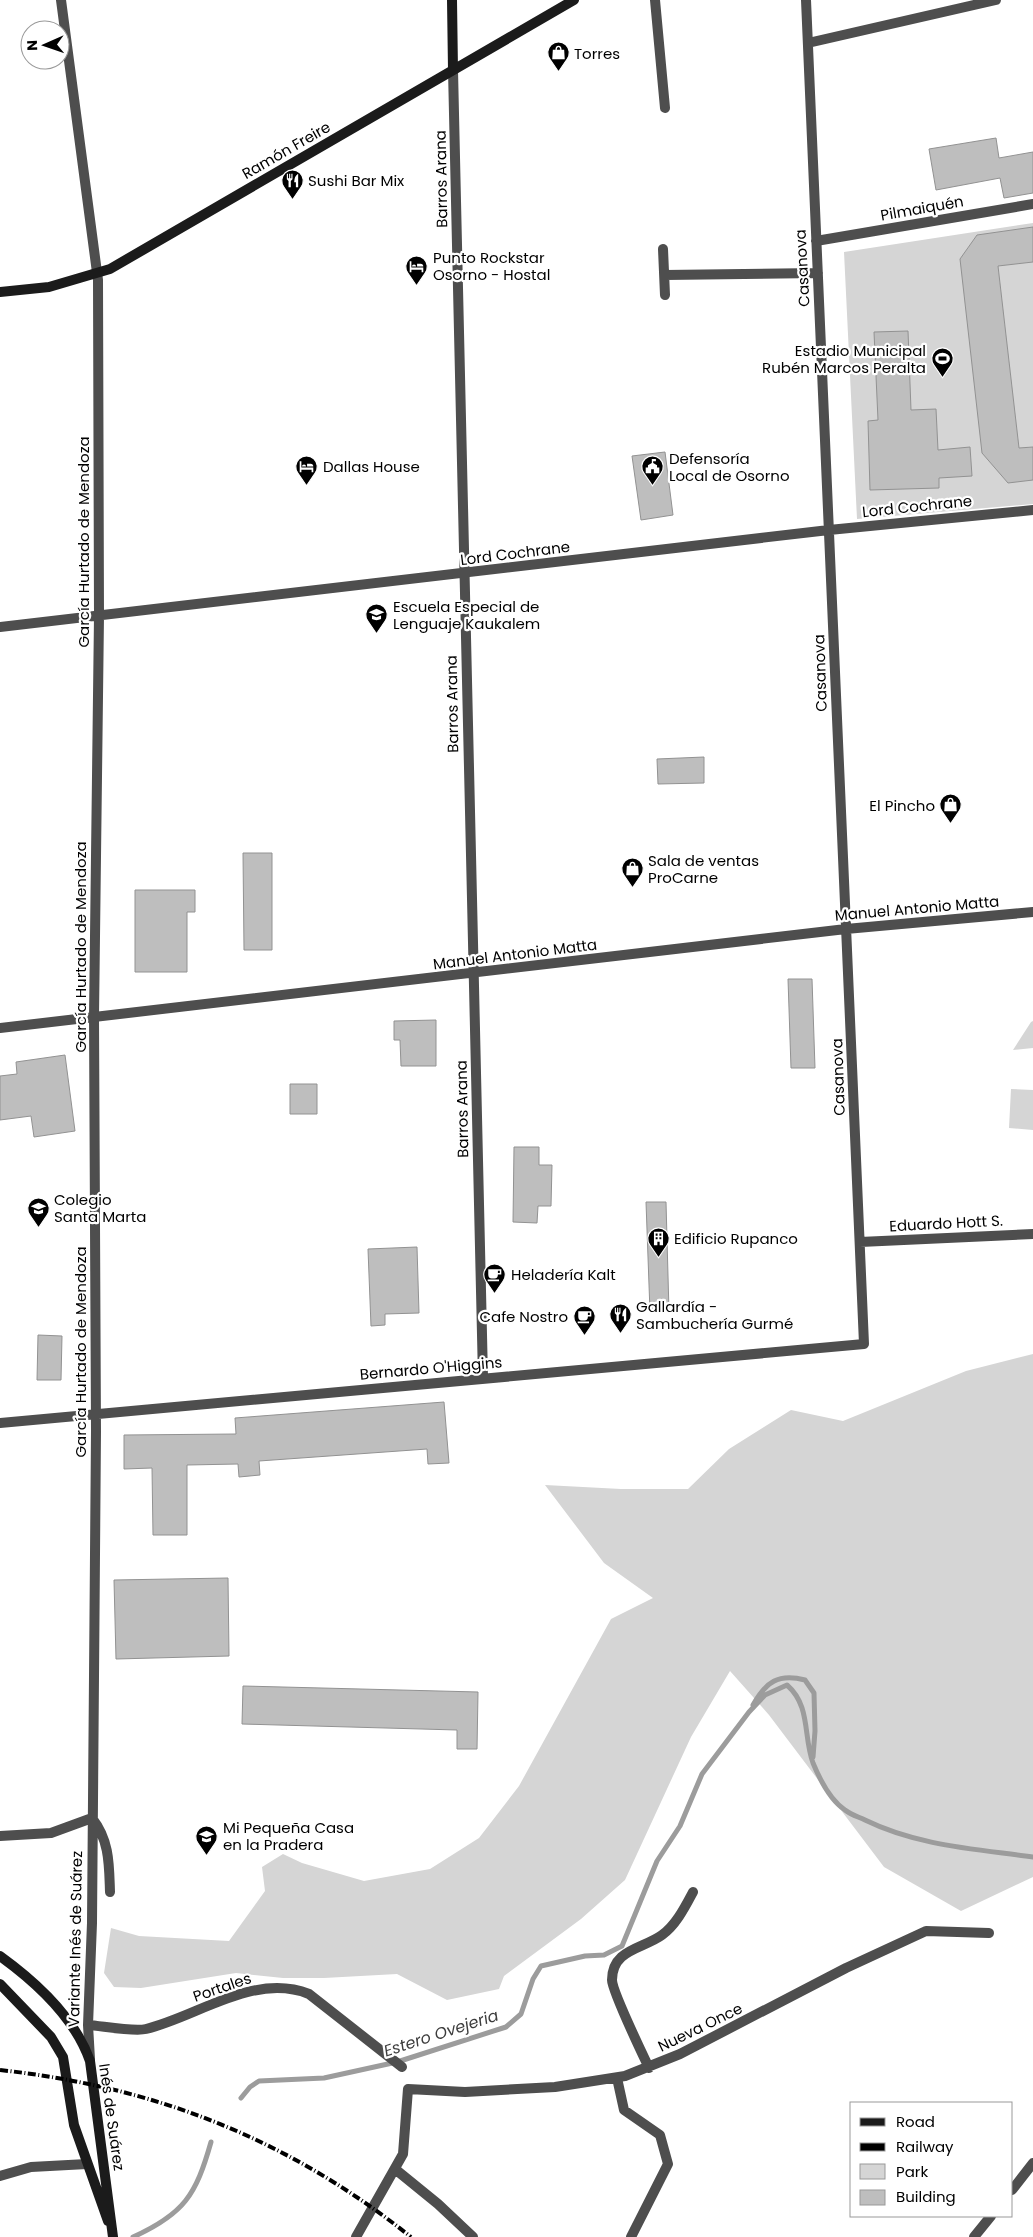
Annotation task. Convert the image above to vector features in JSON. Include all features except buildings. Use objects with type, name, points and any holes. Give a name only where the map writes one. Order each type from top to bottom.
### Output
[{"type":"main road","name":"Barros Arana","points":[[452,0],[453,70]]},
{"type":"main road","name":"Ramón Freire","points":[[0,292],[48,287],[110,269],[574,0]]},
{"type":"main road","name":"Inés de Suárez","points":[[0,1956],[31,1982],[71,2024],[79,2036],[90,2061],[110,2204],[112,2232]]},
{"type":"main road","name":"Inés de Suárez","points":[[0,1984],[51,2037],[60,2051],[66,2071],[74,2125],[112,2232]]},
{"type":"street","name":"García Hurtado de Mendoza","points":[[61,0],[97,273],[99,616],[94,1017],[96,1413],[92,1818]]},
{"type":"street","points":[[655,0],[665,108]]},
{"type":"street","name":"Casanova","points":[[806,0],[864,1344]]},
{"type":"street","points":[[808,43],[996,0]]},
{"type":"street","name":"Barros Arana","points":[[453,70],[483,1378]]},
{"type":"street","name":"Pilmaiquén","points":[[816,241],[1033,204]]},
{"type":"street","points":[[663,249],[665,295]]},
{"type":"street","points":[[664,275],[818,273]]},
{"type":"street","name":"Lord Cochrane","points":[[0,628],[829,530],[1033,510]]},
{"type":"street","name":"Manuel Antonio Matta","points":[[0,1028],[846,929],[1033,912]]},
{"type":"street","name":"Eduardo Hott S.","points":[[860,1242],[1033,1234]]},
{"type":"street","name":"Bernardo O'Higgins","points":[[0,1423],[864,1344]]},
{"type":"street","points":[[0,1836],[51,1833],[92,1818],[99,1827],[107,1845],[110,1892]]},
{"type":"street","name":"Variante Inés de Suárez","points":[[90,2061],[88,2025],[92,1922],[92,1818]]},
{"type":"street","points":[[649,2068],[612,1982],[615,1964],[627,1952],[663,1935],[683,1911],[693,1892]]},
{"type":"street","name":"Nueva Once","points":[[395,2168],[403,2154],[408,2089],[475,2092],[579,2085],[617,2078],[649,2068],[763,2012],[846,1968],[926,1931],[989,1933]]},
{"type":"street","name":"Portales","points":[[88,2025],[144,2030],[252,1990],[300,1990],[309,1994],[402,2067]]},
{"type":"street","points":[[617,2078],[624,2110],[660,2136],[668,2164],[631,2237]]},
{"type":"street","points":[[0,2176],[31,2167],[87,2164]]},
{"type":"street","points":[[1013,2189],[1033,2164]]},
{"type":"street","points":[[356,2237],[395,2168],[438,2204],[473,2237]]},
{"type":"street","points":[[974,2237],[990,2217]]},
{"type":"green space","name":"Estadio Municipal Rubén Marcos Peralta","points":[[1033,223],[1033,504],[857,519],[844,252]]},
{"type":"green space","points":[[1033,1021],[1033,1048],[1013,1050],[1031,1022]]},
{"type":"green space","points":[[1011,1089],[1033,1090],[1033,1130],[1009,1128]]},
{"type":"green space","points":[[1033,1354],[1033,1877],[961,1911],[884,1867],[769,1715],[730,1671],[691,1737],[625,1880],[581,1919],[504,1976],[499,1989],[447,2000],[397,1974],[283,1978],[236,1973],[141,1988],[114,1987],[104,1973],[111,1928],[139,1936],[229,1941],[265,1891],[262,1867],[283,1854],[302,1863],[364,1881],[430,1869],[479,1838],[519,1786],[611,1619],[653,1598],[604,1563],[545,1485],[621,1489],[688,1489],[729,1449],[791,1410],[843,1421],[966,1371]]},
{"type":"waterway","name":"Estero Ovejeria","points":[[753,1705],[763,1690],[774,1681],[787,1678],[805,1680],[814,1693],[815,1731],[813,1757]]},
{"type":"waterway","name":"Estero Ovejeria","points":[[241,2098],[250,2087],[259,2081],[324,2078],[397,2062],[506,2027],[521,2014],[533,1979],[541,1966],[585,1956],[604,1955],[622,1946],[657,1861],[680,1826],[702,1774],[749,1712],[765,1695],[787,1685],[800,1702],[810,1753],[819,1776],[830,1795],[847,1812],[885,1829],[926,1841],[969,1849],[1033,1857]]},
{"type":"waterway","name":"Estero Ovejeria","points":[[133,2237],[165,2220],[186,2201],[200,2176],[211,2142]]},
{"type":"railway","points":[[0,2070],[57,2078],[113,2089],[166,2104],[218,2123],[268,2146],[317,2172],[364,2202],[411,2237]]},
{"type":"place","name":"Torres","points":[[558,72]]},
{"type":"place","name":"Sushi Bar Mix","points":[[292,199]]},
{"type":"place","name":"Punto Rockstar Osorno - Hostal","points":[[417,285]]},
{"type":"place","name":"Estadio Municipal Rubén Marcos Peralta","points":[[942,378]]},
{"type":"place","name":"Dallas House","points":[[307,485]]},
{"type":"place","name":"Defensoría Local de Osorno","points":[[653,486]]},
{"type":"place","name":"Escuela Especial de Lenguaje Kaukalem","points":[[377,634]]},
{"type":"place","name":"El Pincho","points":[[951,824]]},
{"type":"place","name":"Sala de ventas ProCarne","points":[[632,888]]},
{"type":"place","name":"Colegio Santa Marta","points":[[38,1227]]},
{"type":"place","name":"Edificio Rupanco","points":[[658,1257]]},
{"type":"place","name":"Heladería Kalt","points":[[495,1293]]},
{"type":"place","name":"Gallardía - Sambuchería Gurmé","points":[[620,1334]]},
{"type":"place","name":"Cafe Nostro","points":[[584,1335]]},
{"type":"place","name":"Mi Pequeña Casa en la Pradera","points":[[207,1855]]}]
